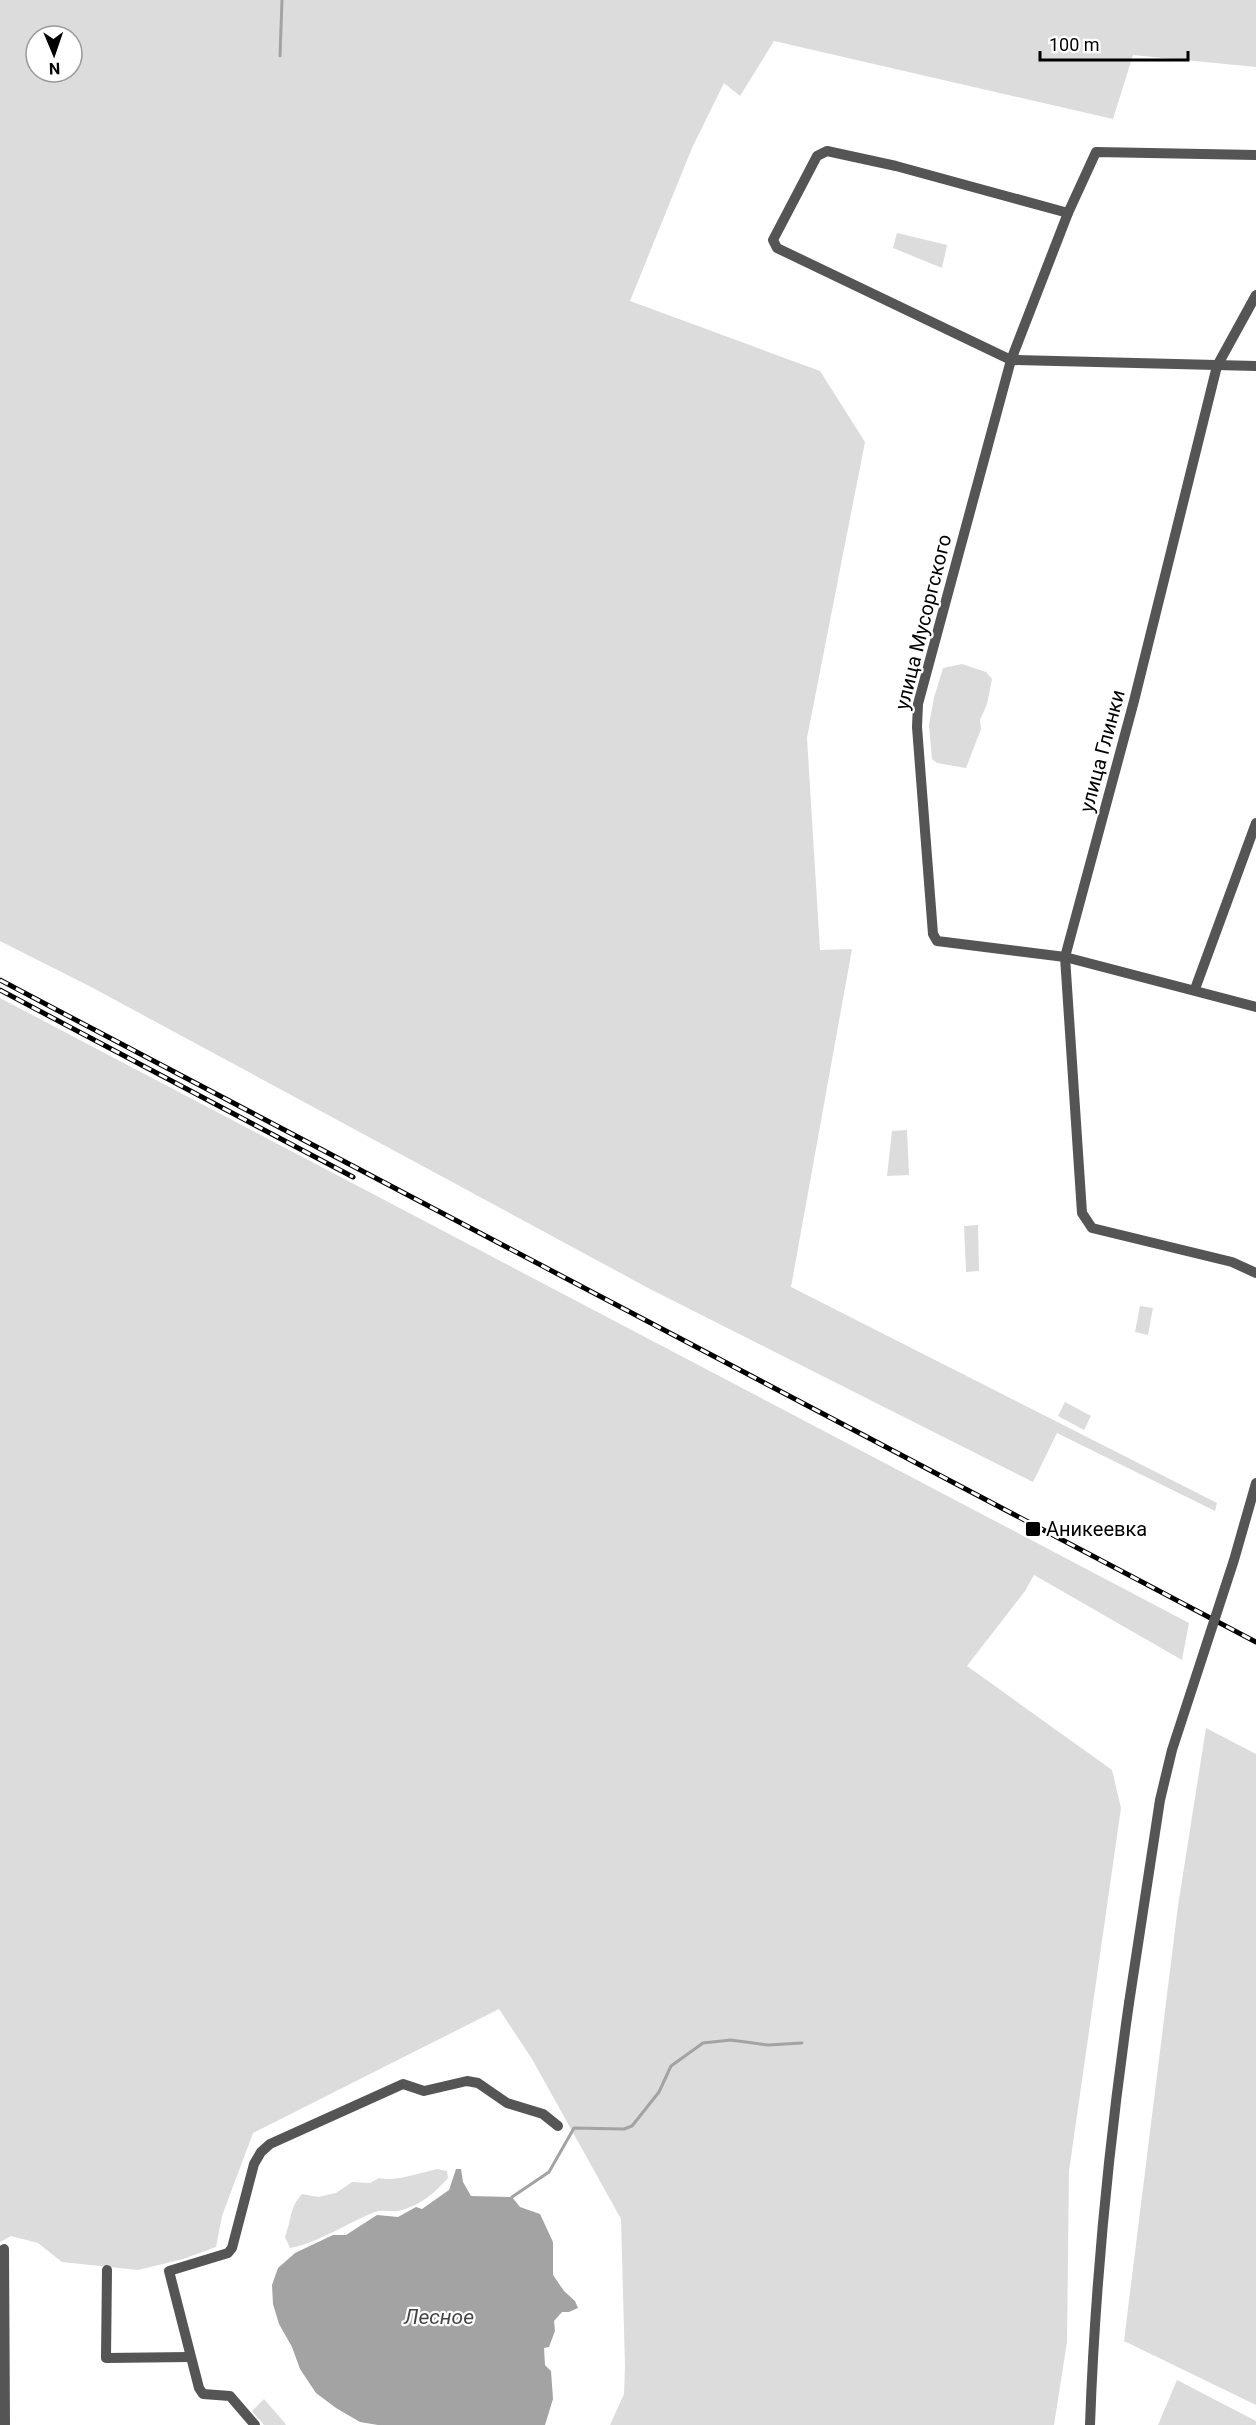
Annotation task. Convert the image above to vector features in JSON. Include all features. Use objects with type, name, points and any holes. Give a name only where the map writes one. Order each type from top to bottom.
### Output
[{"type":"street","points":[[1068,213],[896,166],[827,151],[817,156],[773,240],[777,248],[1011,360],[1256,366]]},
{"type":"street","name":"улица Мусоргского","points":[[1065,957],[937,942],[933,934],[917,727],[918,704],[1011,360],[1068,213],[1096,152],[1256,155]]},
{"type":"street","name":"улица Глинки","points":[[1256,295],[1217,366],[1134,701],[1065,957],[1082,1214],[1092,1228],[1232,1263],[1256,1273]]},
{"type":"street","points":[[1195,989],[1256,823]]},
{"type":"street","points":[[1065,957],[1195,989],[1256,1007]]},
{"type":"street","points":[[1090,2425],[1097,2279],[1110,2143],[1160,1800],[1172,1750],[1234,1560],[1256,1483]]},
{"type":"street","points":[[255,2425],[230,2396],[203,2394],[199,2388],[169,2271],[228,2253],[232,2248],[254,2164],[261,2152],[270,2144],[403,2084],[424,2091],[467,2081],[478,2083],[514,2107],[543,2114],[558,2126]]},
{"type":"street","points":[[4,2249],[2,2340],[5,2425]]},
{"type":"street","points":[[107,2270],[106,2358],[190,2357]]},
{"type":"shaded area","points":[[0,0],[1256,0],[1256,67],[1133,55],[1113,119],[774,41],[740,96],[724,83],[692,148],[630,301],[820,371],[865,442],[807,738],[820,950],[852,949],[791,1287],[1217,1503],[1215,1511],[1057,1433],[1033,1482],[650,1289],[93,988],[0,941]]},
{"type":"shaded area","points":[[897,233],[947,245],[942,268],[893,248]]},
{"type":"shaded area","points":[[962,664],[986,672],[992,679],[987,704],[980,720],[981,729],[966,768],[937,763],[932,759],[929,725],[943,668]]},
{"type":"shaded area","points":[[0,998],[1189,1623],[1182,1660],[1034,1575],[1025,1591],[967,1666],[1112,1770],[1121,1808],[1069,2171],[1067,2342],[1054,2425],[610,2425],[624,2394],[621,2219],[532,2059],[499,2009],[253,2133],[222,2216],[216,2247],[183,2259],[138,2270],[62,2262],[38,2243],[11,2236],[0,2242]]},
{"type":"shaded area","points":[[907,1130],[909,1175],[887,1176],[892,1131]]},
{"type":"shaded area","points":[[978,1225],[979,1271],[966,1272],[964,1226]]},
{"type":"shaded area","points":[[1140,1306],[1153,1308],[1148,1335],[1135,1332]]},
{"type":"shaded area","points":[[1065,1402],[1091,1416],[1084,1430],[1058,1416]]},
{"type":"shaded area","points":[[1206,1728],[1256,1754],[1256,2405],[1124,2341],[1178,1906]]},
{"type":"shaded area","points":[[437,2169],[447,2171],[448,2178],[419,2203],[398,2211],[375,2212],[311,2242],[290,2248],[285,2237],[293,2209],[302,2194],[318,2197],[336,2193],[352,2182],[370,2183],[379,2178],[399,2178]]},
{"type":"shaded area","points":[[1177,2380],[1256,2421],[1256,2425],[1158,2425]]},
{"type":"shaded area","points":[[264,2399],[286,2425],[264,2425],[252,2411]]},
{"type":"water","name":"Лесное","points":[[456,2169],[461,2169],[463,2182],[471,2196],[512,2197],[520,2207],[540,2214],[553,2242],[553,2275],[564,2291],[575,2301],[578,2308],[562,2312],[554,2321],[555,2331],[549,2347],[544,2348],[545,2365],[551,2371],[553,2399],[545,2425],[378,2425],[360,2422],[316,2393],[300,2369],[292,2347],[279,2324],[273,2304],[272,2285],[278,2268],[295,2253],[333,2235],[346,2235],[377,2215],[398,2217],[416,2207],[422,2209],[449,2190]]},
{"type":"waterway","points":[[280,56],[282,0]]},
{"type":"waterway","points":[[512,2197],[549,2172],[574,2128],[624,2129],[632,2126],[659,2092],[671,2066],[703,2043],[731,2040],[768,2045],[802,2043]]},
{"type":"railway","points":[[0,980],[1256,1642]]},
{"type":"railway","points":[[0,990],[353,1177]]},
{"type":"place","name":"Аникеевка","points":[[1033,1529]]}]
